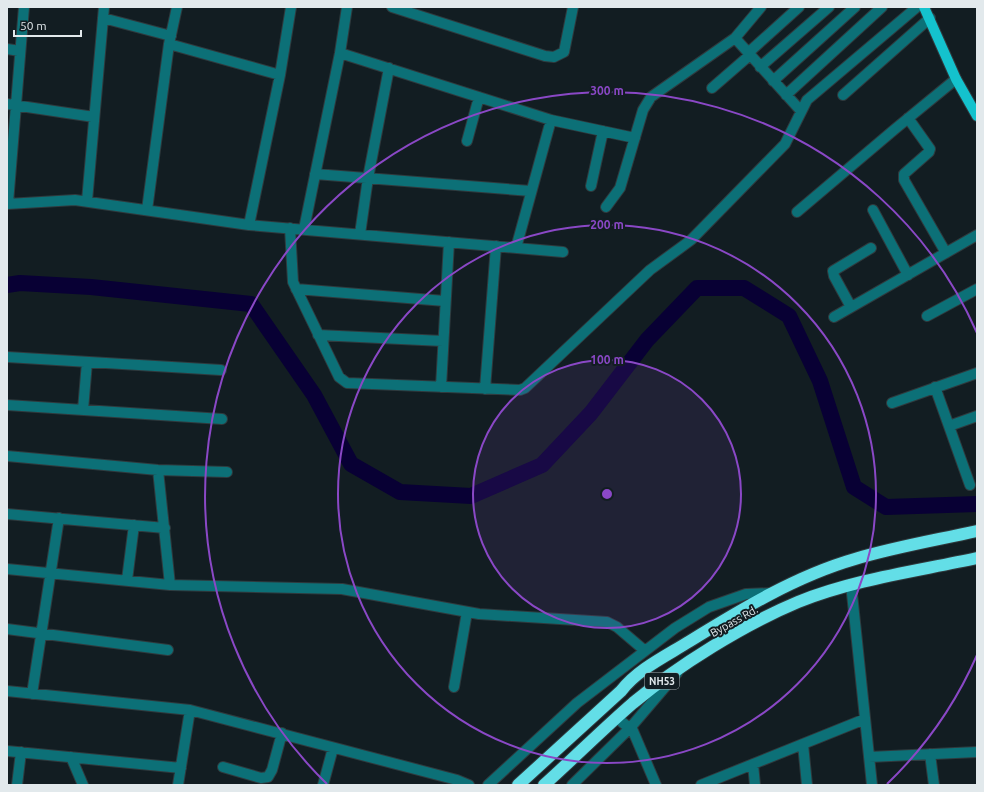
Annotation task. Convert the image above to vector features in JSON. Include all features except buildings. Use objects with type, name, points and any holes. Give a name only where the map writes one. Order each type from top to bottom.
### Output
[{"type":"highway","name":"Bypass Rd.","points":[[518,785],[621,691],[629,681],[650,666],[751,604],[789,584],[855,559],[977,531]]},
{"type":"highway","name":"Bypass Rd.","points":[[543,785],[634,703],[686,663],[731,636],[798,602],[851,584],[977,558]]},
{"type":"highway","points":[[532,771],[543,785]]},
{"type":"main road","points":[[924,7],[958,83],[977,116]]},
{"type":"street","points":[[24,7],[20,51],[11,105],[7,204],[75,200],[249,224],[563,252]]},
{"type":"street","points":[[86,201],[104,7]]},
{"type":"street","points":[[147,210],[170,40],[177,7]]},
{"type":"street","points":[[249,224],[280,75],[291,7]]},
{"type":"street","points":[[304,229],[340,53],[347,7]]},
{"type":"street","points":[[392,7],[545,56],[554,57],[564,52],[573,7]]},
{"type":"street","points":[[606,207],[620,188],[643,110],[650,97],[735,38],[761,7]]},
{"type":"street","points":[[712,88],[799,7]]},
{"type":"street","points":[[760,67],[829,7]]},
{"type":"street","points":[[773,81],[855,7]]},
{"type":"street","points":[[786,95],[882,7]]},
{"type":"street","points":[[290,228],[293,282],[339,377],[347,383],[520,390],[525,388],[650,270],[691,240],[785,144],[807,100],[917,7]]},
{"type":"street","points":[[103,18],[280,75]]},
{"type":"street","points":[[843,96],[930,18]]},
{"type":"street","points":[[735,38],[801,111]]},
{"type":"street","points":[[7,49],[20,51]]},
{"type":"street","points":[[340,53],[551,120],[634,138]]},
{"type":"street","points":[[360,234],[368,178],[389,68]]},
{"type":"street","points":[[797,212],[908,118],[958,83]]},
{"type":"street","points":[[467,141],[480,97]]},
{"type":"street","points":[[11,105],[94,117]]},
{"type":"street","points":[[908,118],[929,145],[930,149],[929,152],[904,174],[904,180],[946,253]]},
{"type":"street","points":[[516,248],[551,120]]},
{"type":"street","points":[[591,186],[603,131]]},
{"type":"street","points":[[315,174],[531,191]]},
{"type":"street","points":[[873,210],[908,275]]},
{"type":"street","points":[[834,317],[977,236]]},
{"type":"street","points":[[441,387],[448,242]]},
{"type":"street","points":[[485,389],[496,246]]},
{"type":"street","points":[[851,307],[834,276],[833,271],[871,248]]},
{"type":"street","points":[[296,289],[445,300]]},
{"type":"street","points":[[927,316],[977,289]]},
{"type":"street","points":[[318,335],[443,341]]},
{"type":"street","points":[[7,357],[221,370]]},
{"type":"street","points":[[83,410],[87,362]]},
{"type":"street","points":[[892,403],[977,372]]},
{"type":"street","points":[[935,387],[970,484]]},
{"type":"street","points":[[7,405],[222,419]]},
{"type":"street","points":[[949,426],[977,416]]},
{"type":"street","points":[[7,456],[158,470],[227,472]]},
{"type":"street","points":[[158,470],[170,585]]},
{"type":"street","points":[[7,514],[165,528]]},
{"type":"street","points":[[32,694],[59,518]]},
{"type":"street","points":[[127,580],[134,525]]},
{"type":"street","points":[[7,569],[170,585],[342,589],[467,612],[607,622],[617,627],[644,650]]},
{"type":"street","points":[[851,584],[872,785]]},
{"type":"street","points":[[488,785],[578,703],[644,650],[675,628],[709,607],[746,594],[773,593]]},
{"type":"street","points":[[454,687],[467,612]]},
{"type":"street","points":[[7,629],[168,650]]},
{"type":"street","points":[[572,785],[630,728],[686,663]]},
{"type":"street","points":[[7,691],[190,710],[457,780],[469,785]]},
{"type":"street","points":[[178,785],[190,710]]},
{"type":"street","points":[[617,718],[630,728],[636,737],[656,785]]},
{"type":"street","points":[[701,785],[865,719]]},
{"type":"street","points":[[223,767],[262,778],[268,777],[272,770],[282,733]]},
{"type":"street","points":[[802,744],[807,785]]},
{"type":"street","points":[[323,785],[333,748]]},
{"type":"street","points":[[7,751],[181,768]]},
{"type":"street","points":[[17,785],[21,752]]},
{"type":"street","points":[[869,757],[977,752]]},
{"type":"street","points":[[930,754],[934,785]]},
{"type":"street","points":[[71,757],[83,785]]},
{"type":"street","points":[[753,764],[755,785]]},
{"type":"waterway","points":[[7,285],[20,283],[91,287],[251,304],[314,395],[351,464],[400,492],[471,496],[542,465],[591,413],[647,340],[697,288],[744,288],[789,316],[820,381],[854,487],[886,507],[977,504]]}]
